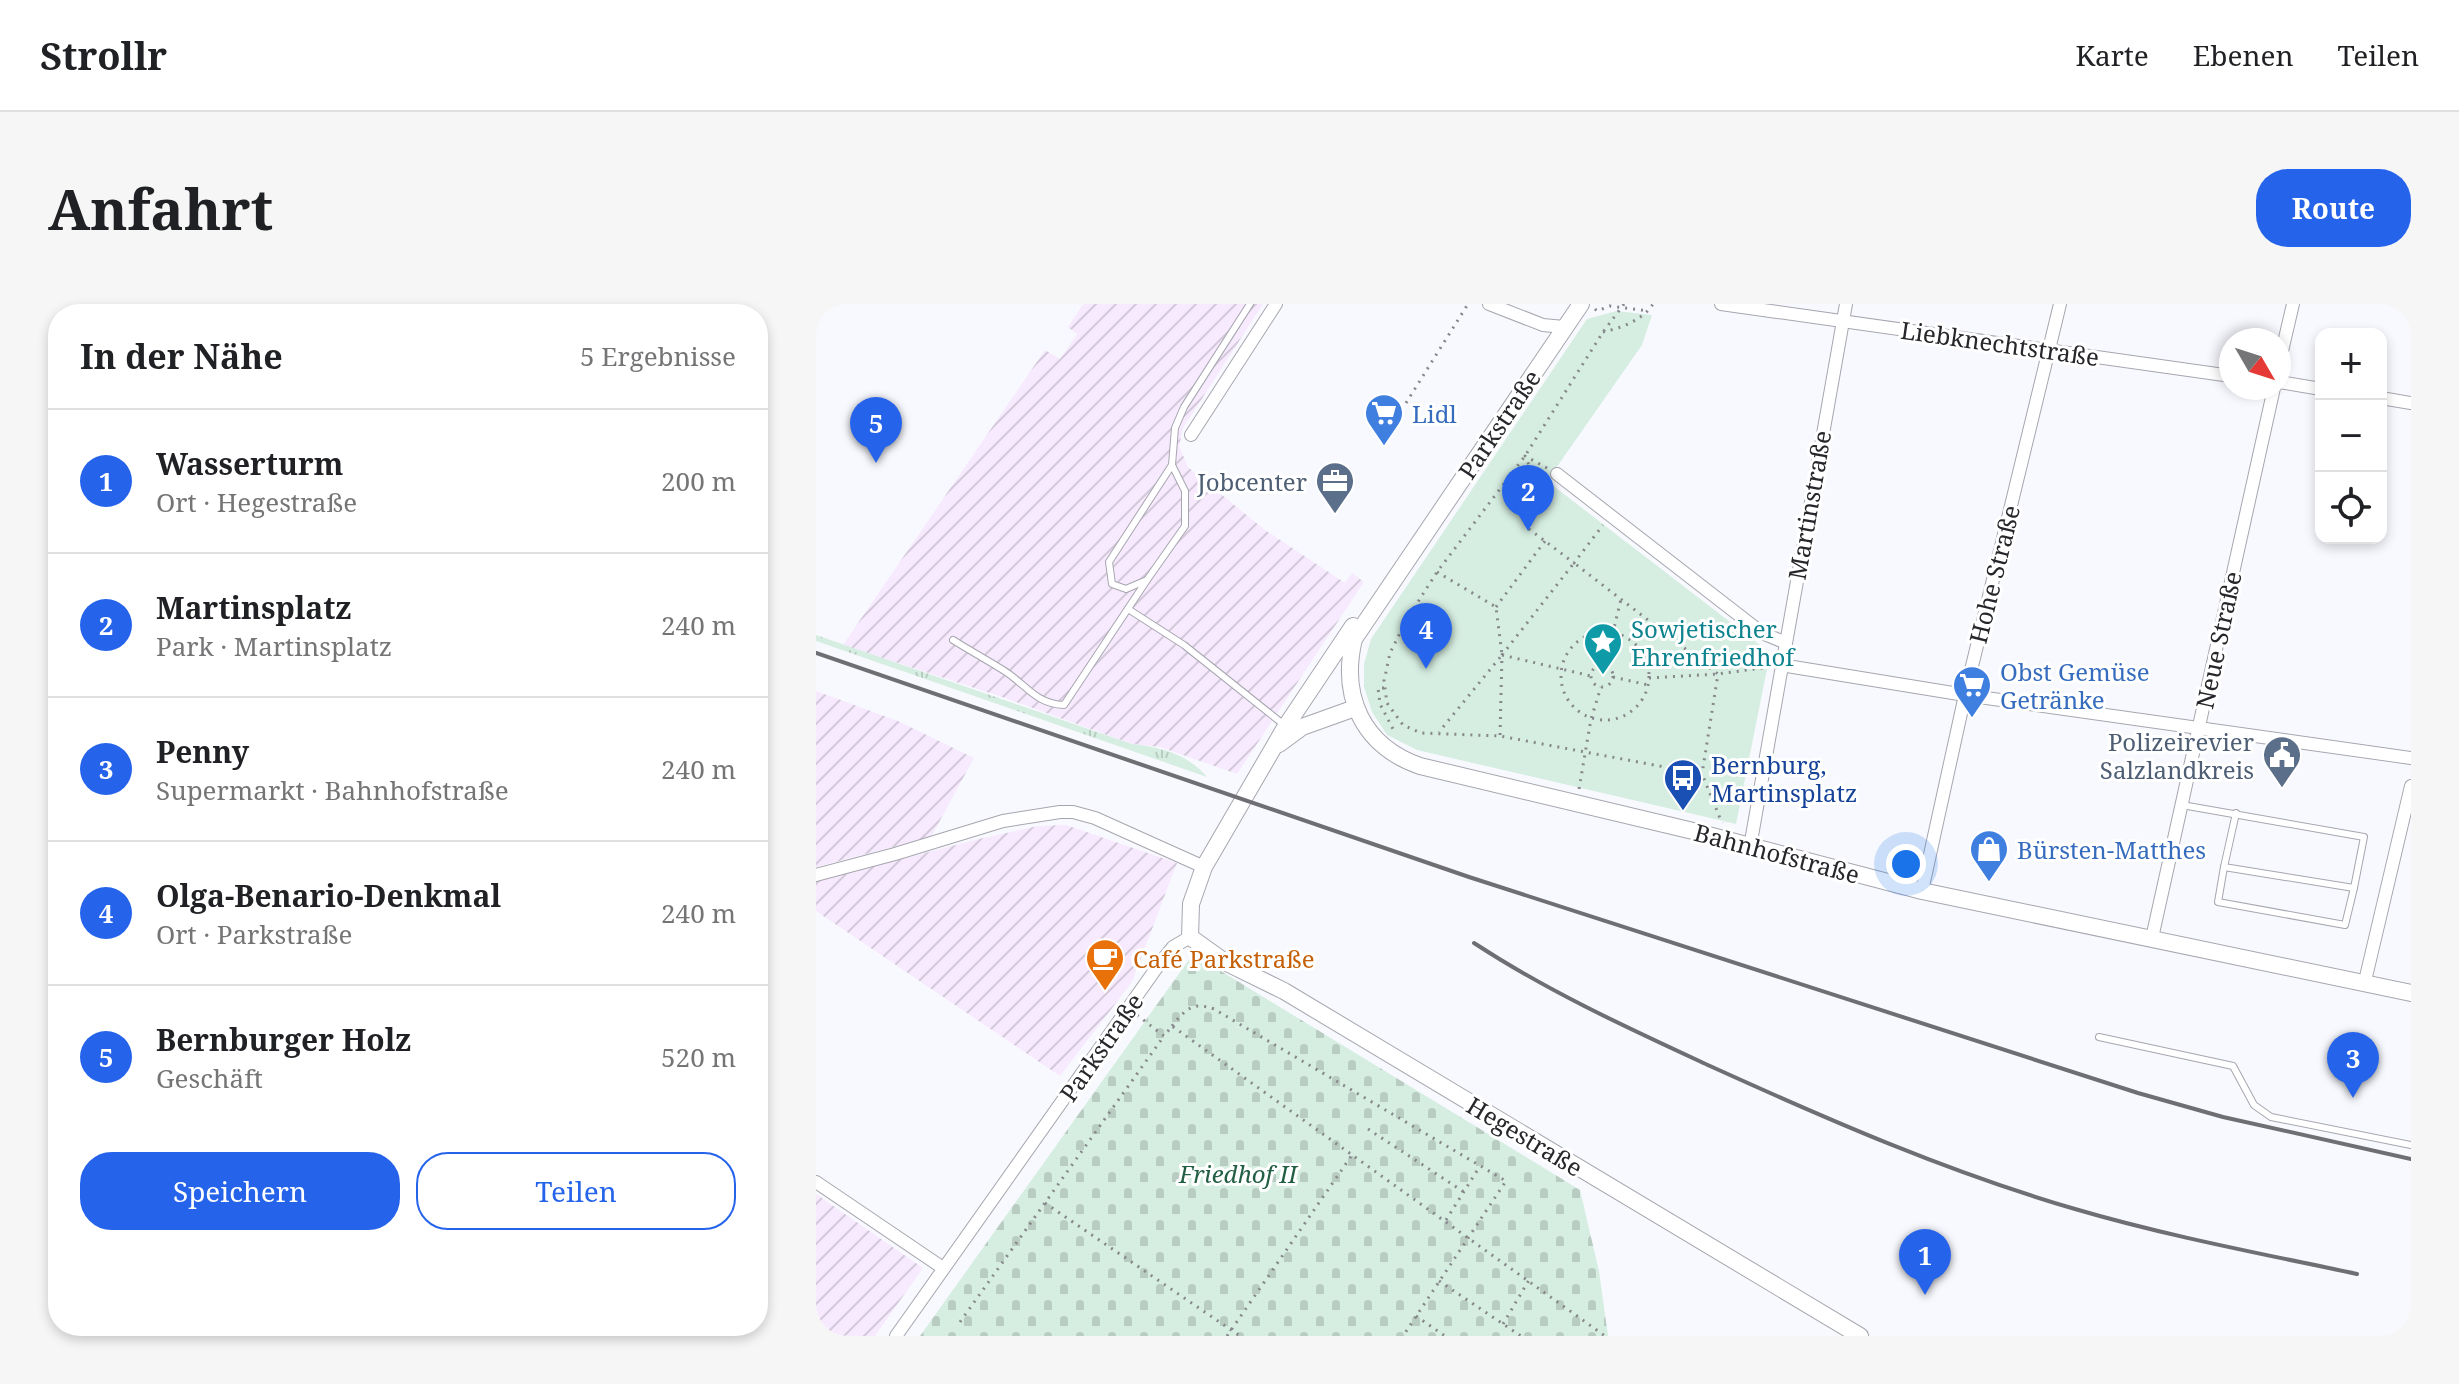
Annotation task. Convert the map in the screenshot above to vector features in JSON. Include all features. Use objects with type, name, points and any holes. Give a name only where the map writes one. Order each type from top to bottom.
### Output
[{"type":"main road","name":"Parkstraße","points":[[1275,748],[1302,727],[1355,708],[1350,679],[1354,639],[1581,304]]},
{"type":"main road","name":"Parkstraße","points":[[1190,937],[1191,904],[1204,867],[1286,726],[1409,543],[1418,544]]},
{"type":"main road","name":"Bahnhofstraße","points":[[1355,708],[1363,724],[1381,745],[1412,763],[1693,831],[1752,841],[1922,891],[2411,993]]},
{"type":"main road","name":"Hegestraße","points":[[1190,937],[1225,962],[1284,991],[1860,1336]]},
{"type":"street","points":[[1191,435],[1276,304]]},
{"type":"street","points":[[1489,304],[1543,325],[1564,327]]},
{"type":"street","name":"Liebknechtstraße","points":[[1721,304],[2219,374]]},
{"type":"street","name":"Martinstraße","points":[[1752,841],[1784,642],[1846,304]]},
{"type":"street","name":"Hohe Straße","points":[[1922,891],[1965,695],[2060,304]]},
{"type":"street","points":[[2287,328],[2293,304]]},
{"type":"street","points":[[1543,325],[1548,351]]},
{"type":"street","points":[[2291,384],[2315,388]]},
{"type":"street","points":[[2387,399],[2411,403]]},
{"type":"street","name":"Neue Straße","points":[[2152,938],[2271,400]]},
{"type":"street","points":[[1557,474],[1762,633],[1784,642]]},
{"type":"street","points":[[1781,665],[1965,695],[2411,758]]},
{"type":"street","points":[[2365,981],[2411,786]]},
{"type":"street","points":[[816,875],[1003,821],[1060,812],[1095,818],[1204,867]]},
{"type":"street","name":"Parkstraße","points":[[896,1336],[1128,1008],[1173,947],[1190,937]]},
{"type":"street","points":[[816,1182],[943,1268]]},
{"type":"lane","points":[[1147,580],[1126,589],[1112,584],[1109,562],[1172,465],[1175,428],[1184,407],[1250,304]]},
{"type":"lane","points":[[953,640],[1007,672],[1031,695],[1048,704],[1064,705],[1185,526],[1185,491],[1172,465]]},
{"type":"lane","points":[[1128,609],[1184,645],[1286,726]]},
{"type":"lane","points":[[2182,805],[2236,813],[2364,837],[2345,925],[2218,902],[2236,813]]},
{"type":"lane","points":[[2224,867],[2354,888]]},
{"type":"lane","points":[[2099,1037],[2233,1066],[2254,1105],[2271,1117],[2411,1145]]},
{"type":"path","points":[[1406,403],[1468,304]]},
{"type":"path","points":[[1589,304],[1597,311],[1610,306],[1649,311]]},
{"type":"path","points":[[1603,332],[1619,329],[1649,311],[1653,304]]},
{"type":"path","points":[[1623,306],[1603,332],[1525,456],[1437,572],[1407,619],[1390,653],[1385,688],[1387,703],[1403,725],[1421,733],[1500,736],[1702,774]]},
{"type":"path","points":[[1525,456],[1543,466]]},
{"type":"path","points":[[1525,456],[1537,483],[1525,526],[1718,674]]},
{"type":"path","points":[[1438,733],[1610,516]]},
{"type":"path","points":[[1500,736],[1502,655],[1496,607],[1545,541]]},
{"type":"path","points":[[1437,572],[1496,607]]},
{"type":"path","points":[[1605,665],[1621,599]]},
{"type":"path","points":[[1601,632],[1614,633],[1634,642],[1640,649],[1648,662],[1649,685],[1640,705],[1622,718],[1610,721],[1591,719],[1577,712],[1567,700],[1560,669],[1567,654],[1582,638],[1601,632]]},
{"type":"path","points":[[1502,655],[1591,676]]},
{"type":"path","points":[[1579,790],[1591,719],[1601,687],[1610,683],[1613,677],[1610,668],[1605,665],[1595,667],[1591,676],[1593,682],[1601,687]]},
{"type":"path","points":[[1649,678],[1718,674],[1781,665]]},
{"type":"path","points":[[1718,674],[1702,774],[1720,822],[1752,841]]},
{"type":"path","points":[[1613,677],[1649,685]]},
{"type":"path","points":[[1385,688],[1378,688],[1385,717],[1394,731],[1403,725]]},
{"type":"path","points":[[960,1322],[1164,1036],[1186,1009],[1195,1005],[1214,1009],[1506,1181],[1403,1336]]},
{"type":"path","points":[[1128,1008],[1164,1036]]},
{"type":"path","points":[[1172,1026],[1605,1336]]},
{"type":"path","points":[[1368,1129],[1464,1192]]},
{"type":"path","points":[[1227,1336],[1352,1155]]},
{"type":"path","points":[[1445,1221],[1480,1166]]},
{"type":"path","points":[[1045,1203],[1240,1336]]},
{"type":"path","points":[[1503,1324],[1529,1280]]},
{"type":"path","points":[[1439,1281],[1521,1336]]},
{"type":"path","points":[[1416,1316],[1445,1336]]},
{"type":"shaded area","points":[[1083,304],[1263,304],[1183,428],[1179,446],[1188,467],[1265,530],[1345,583],[1352,573],[1364,582],[1237,774],[1160,747],[1132,744],[843,645],[1045,350],[1060,359],[1077,334],[1068,327]]},
{"type":"shaded area","points":[[816,691],[898,721],[974,758],[931,837],[816,867]]},
{"type":"shaded area","points":[[1066,825],[1177,863],[1132,982],[1060,1076],[816,911],[816,881],[979,839],[1038,826]]},
{"type":"shaded area","points":[[816,1194],[923,1268],[875,1336],[816,1336]]},
{"type":"green space","points":[[1616,311],[1652,315],[1642,345],[1547,481],[1760,645],[1769,659],[1736,824],[1417,750],[1387,735],[1372,712],[1364,687],[1364,664],[1371,639],[1587,319]]},
{"type":"green space","points":[[816,635],[1132,744],[1173,753],[1207,777],[816,641]]},
{"type":"green space","name":"Friedhof II","points":[[1193,954],[1580,1190],[1599,1271],[1608,1336],[920,1336]]},
{"type":"railway","points":[[816,653],[1469,877],[2138,1093],[2223,1117],[2411,1159]]},
{"type":"railway","points":[[1474,943],[1560,993],[1649,1038],[1799,1106],[1935,1162],[2110,1219],[2357,1274]]},
{"type":"place","name":"Lidl","points":[[1384,447]]},
{"type":"place","name":"Bernburger Holz","points":[[876,463]]},
{"type":"place","name":"Jobcenter","points":[[1335,515]]},
{"type":"place","name":"Martinsplatz","points":[[1528,531]]},
{"type":"place","name":"Olga-Benario-Denkmal","points":[[1426,669]]},
{"type":"place","name":"Sowjetischer Ehrenfriedhof","points":[[1603,676]]},
{"type":"place","name":"Obst Gemüse Getränke","points":[[1972,719]]},
{"type":"place","name":"Polizeirevier Salzlandkreis","points":[[2282,789]]},
{"type":"place","name":"Bernburg, Martinsplatz","points":[[1683,812]]},
{"type":"place","name":"Bürsten-Matthes","points":[[1989,883]]},
{"type":"place","name":"Café Parkstraße","points":[[1105,992]]},
{"type":"place","name":"Penny","points":[[2353,1098]]},
{"type":"place","name":"Wasserturm","points":[[1925,1295]]}]
